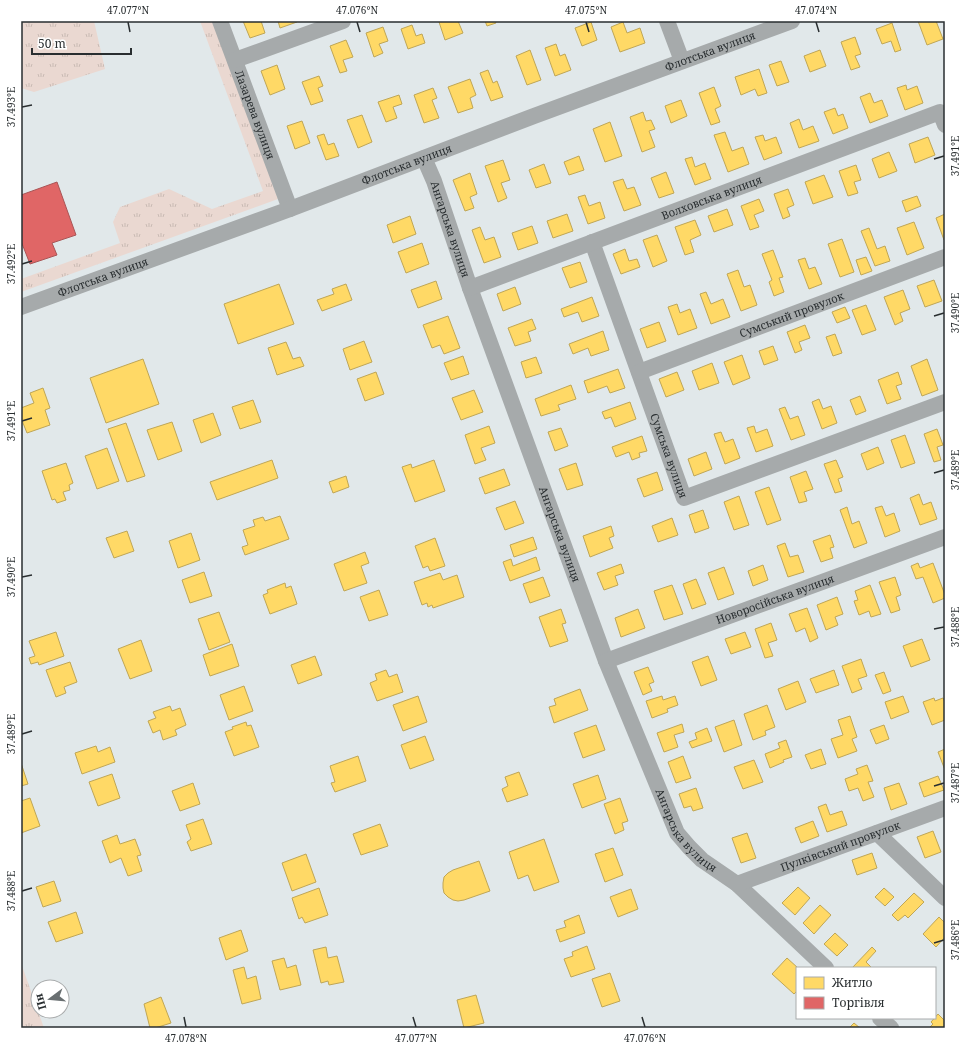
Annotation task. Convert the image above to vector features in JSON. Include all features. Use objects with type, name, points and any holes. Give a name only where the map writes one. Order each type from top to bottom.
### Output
[{"type":"street","name":"Лазарева вулиця","points":[[220,21],[290,208]]},
{"type":"street","points":[[235,60],[343,21]]},
{"type":"street","points":[[668,21],[682,61]]},
{"type":"street","name":"Флотська вулиця","points":[[21,307],[792,21]]},
{"type":"street","name":"Волховська вулиця","points":[[470,288],[940,112],[945,125]]},
{"type":"street","name":"Ангарська вулиця","points":[[424,158],[434,181],[470,288],[606,661],[677,833],[702,860],[737,884],[825,967]]},
{"type":"street","name":"Сумська вулиця","points":[[592,242],[684,498],[945,402]]},
{"type":"street","name":"Сумський провулок","points":[[639,372],[945,257]]},
{"type":"street","name":"Новоросійська вулиця","points":[[606,661],[945,537]]},
{"type":"street","name":"Пулківський провулок","points":[[737,884],[945,808]]},
{"type":"street","points":[[876,833],[945,898]]},
{"type":"street","points":[[881,1019],[891,1028]]},
{"type":"green space","points":[[21,21],[94,21],[105,69],[34,92],[21,88]]},
{"type":"green space","points":[[200,21],[213,21],[278,199],[21,292],[21,279],[120,243],[113,222],[120,207],[169,189],[212,209],[263,191]]},
{"type":"green space","points":[[21,963],[30,988],[30,1019],[41,1019],[44,1028],[21,1028]]},
{"type":"building: Житло","points":[[243,21],[261,21],[265,33],[250,38]]},
{"type":"building: Житло","points":[[278,21],[297,21],[297,22],[280,28]]},
{"type":"building: Житло","points":[[458,21],[463,33],[445,40],[439,22]]},
{"type":"building: Житло","points":[[485,21],[495,21],[496,23],[487,26]]},
{"type":"building: Житло","points":[[918,21],[936,21],[943,39],[927,45]]},
{"type":"building: Житло","points":[[591,22],[597,40],[582,46],[575,28]]},
{"type":"building: Житло","points":[[623,22],[627,33],[640,28],[645,43],[620,52],[611,27]]},
{"type":"building: Житло","points":[[892,23],[901,50],[895,52],[891,41],[882,44],[876,29]]},
{"type":"building: Житло","points":[[412,25],[416,36],[422,34],[425,43],[408,49],[401,29]]},
{"type":"building: Житло","points":[[383,27],[388,41],[379,44],[383,53],[374,57],[366,33]]},
{"type":"building: Житло","points":[[855,37],[861,54],[855,56],[860,67],[851,70],[841,42]]},
{"type":"building: Житло","points":[[346,40],[353,57],[343,60],[347,71],[340,73],[330,46]]},
{"type":"building: Житло","points":[[556,44],[560,56],[565,54],[571,70],[555,76],[545,48]]},
{"type":"building: Житло","points":[[530,50],[541,80],[527,85],[516,56]]},
{"type":"building: Житло","points":[[820,50],[826,66],[810,72],[804,56]]},
{"type":"building: Житло","points":[[781,61],[789,82],[777,86],[769,65]]},
{"type":"building: Житло","points":[[277,65],[285,89],[270,95],[261,71]]},
{"type":"building: Житло","points":[[759,69],[767,93],[758,96],[755,89],[741,95],[735,77]]},
{"type":"building: Житло","points":[[488,70],[493,83],[497,81],[503,97],[491,101],[480,73]]},
{"type":"building: Житло","points":[[319,76],[323,86],[318,88],[323,101],[311,105],[302,82]]},
{"type":"building: Житло","points":[[470,79],[476,95],[470,98],[473,108],[458,113],[448,87]]},
{"type":"building: Житло","points":[[906,85],[907,90],[917,86],[923,103],[905,110],[897,88]]},
{"type":"building: Житло","points":[[714,87],[721,106],[715,109],[720,122],[711,125],[699,93]]},
{"type":"building: Житло","points":[[433,88],[437,98],[432,100],[439,118],[424,123],[414,95]]},
{"type":"building: Житло","points":[[870,93],[874,103],[882,100],[888,116],[870,123],[860,97]]},
{"type":"building: Житло","points":[[399,95],[402,104],[393,107],[397,118],[386,122],[378,102]]},
{"type":"building: Житло","points":[[681,100],[687,116],[671,123],[665,106]]},
{"type":"building: Житло","points":[[835,108],[838,116],[843,114],[848,128],[833,134],[824,112]]},
{"type":"building: Житло","points":[[643,112],[646,121],[651,120],[655,129],[649,131],[655,147],[642,152],[630,117]]},
{"type":"building: Житло","points":[[362,115],[372,142],[358,148],[347,120]]},
{"type":"building: Житло","points":[[799,119],[803,130],[813,126],[819,141],[799,148],[790,123]]},
{"type":"building: Житло","points":[[302,121],[310,143],[295,149],[287,126]]},
{"type":"building: Житло","points":[[610,122],[622,156],[605,162],[593,129]]},
{"type":"building: Житло","points":[[725,132],[732,151],[743,147],[749,164],[728,172],[714,135]]},
{"type":"building: Житло","points":[[324,134],[328,145],[334,143],[339,156],[326,160],[317,136]]},
{"type":"building: Житло","points":[[763,135],[765,141],[776,137],[782,153],[764,160],[755,137]]},
{"type":"building: Житло","points":[[928,137],[935,155],[915,163],[909,144]]},
{"type":"building: Житло","points":[[889,152],[897,171],[879,178],[872,159]]},
{"type":"building: Житло","points":[[579,156],[584,170],[569,175],[564,162]]},
{"type":"building: Житло","points":[[692,157],[695,167],[705,163],[711,179],[695,185],[685,159]]},
{"type":"building: Житло","points":[[503,160],[510,180],[501,183],[507,198],[498,202],[485,166]]},
{"type":"building: Житло","points":[[544,164],[551,183],[536,188],[529,170]]},
{"type":"building: Житло","points":[[856,165],[861,180],[854,182],[858,193],[848,196],[839,171]]},
{"type":"building: Житло","points":[[666,172],[674,193],[659,198],[651,178]]},
{"type":"building: Житло","points":[[470,173],[477,194],[470,197],[474,208],[465,211],[453,180]]},
{"type":"building: Житло","points":[[824,175],[833,197],[813,204],[805,182]]},
{"type":"building: Житло","points":[[623,179],[627,189],[634,187],[641,205],[624,211],[613,182]]},
{"type":"building: Житло","points":[[788,189],[794,205],[787,208],[790,216],[783,219],[774,194]]},
{"type":"building: Житло","points":[[585,195],[589,206],[600,202],[605,218],[588,224],[578,197]]},
{"type":"building: Житло","points":[[917,196],[921,206],[906,212],[902,201]]},
{"type":"building: Житло","points":[[759,199],[764,211],[754,215],[759,227],[750,230],[741,206]]},
{"type":"building: Житло","points":[[727,209],[733,225],[714,232],[708,216]]},
{"type":"building: Житло","points":[[567,214],[573,231],[553,238],[547,221]]},
{"type":"building: Житло","points":[[945,214],[945,240],[944,240],[936,218]]},
{"type":"building: Житло","points":[[410,216],[416,234],[393,243],[387,225]]},
{"type":"building: Житло","points":[[695,220],[701,235],[690,240],[694,252],[685,255],[675,227]]},
{"type":"building: Житло","points":[[914,222],[924,248],[907,255],[897,228]]},
{"type":"building: Житло","points":[[532,226],[538,243],[518,250],[512,233]]},
{"type":"building: Житло","points":[[480,227],[485,240],[494,237],[501,257],[484,263],[472,230]]},
{"type":"building: Житло","points":[[869,228],[877,249],[885,246],[890,261],[875,266],[861,231]]},
{"type":"building: Житло","points":[[657,235],[667,261],[653,267],[643,240]]},
{"type":"building: Житло","points":[[842,239],[854,272],[840,277],[828,244]]},
{"type":"building: Житло","points":[[422,243],[429,264],[406,273],[398,252]]},
{"type":"building: Житло","points":[[625,249],[629,261],[637,259],[640,267],[621,274],[613,254]]},
{"type":"building: Житло","points":[[773,250],[783,277],[779,278],[784,292],[774,296],[769,282],[772,280],[762,254]]},
{"type":"building: Житло","points":[[866,257],[872,271],[861,275],[856,260]]},
{"type":"building: Житло","points":[[805,258],[809,269],[815,267],[822,284],[809,289],[798,260]]},
{"type":"building: Житло","points":[[580,262],[587,282],[570,288],[562,268]]},
{"type":"building: Житло","points":[[738,270],[744,287],[750,285],[757,305],[741,311],[727,274]]},
{"type":"building: Житло","points":[[934,280],[942,301],[925,307],[917,286]]},
{"type":"building: Житло","points":[[436,281],[442,299],[418,308],[411,290]]},
{"type":"building: Житло","points":[[279,284],[294,324],[238,344],[224,304]]},
{"type":"building: Житло","points":[[346,284],[352,300],[322,311],[317,300],[334,294],[332,289]]},
{"type":"building: Житло","points":[[515,287],[521,304],[503,311],[497,294]]},
{"type":"building: Житло","points":[[903,290],[910,309],[900,313],[903,321],[895,325],[884,297]]},
{"type":"building: Житло","points":[[706,292],[711,304],[723,299],[730,317],[711,324],[700,294]]},
{"type":"building: Житло","points":[[592,297],[599,316],[582,322],[578,312],[564,317],[561,309]]},
{"type":"building: Житло","points":[[677,304],[680,313],[690,309],[697,328],[678,335],[668,307]]},
{"type":"building: Житло","points":[[866,305],[876,330],[862,335],[852,310]]},
{"type":"building: Житло","points":[[845,307],[850,318],[837,323],[832,312]]},
{"type":"building: Житло","points":[[448,316],[460,348],[444,354],[440,345],[432,348],[423,325]]},
{"type":"building: Житло","points":[[532,319],[536,329],[528,332],[531,341],[515,346],[508,328]]},
{"type":"building: Житло","points":[[659,322],[666,341],[647,348],[640,329]]},
{"type":"building: Житло","points":[[805,325],[810,338],[799,342],[802,350],[795,353],[787,332]]},
{"type":"building: Житло","points":[[603,331],[609,350],[591,356],[588,348],[573,354],[569,344]]},
{"type":"building: Житло","points":[[835,334],[842,353],[833,356],[826,337]]},
{"type":"building: Житло","points":[[364,341],[372,362],[350,370],[343,349]]},
{"type":"building: Житло","points":[[286,342],[293,359],[300,357],[304,366],[277,375],[268,348]]},
{"type":"building: Житло","points":[[773,346],[778,360],[764,365],[759,351]]},
{"type":"building: Житло","points":[[742,355],[750,378],[733,385],[724,362]]},
{"type":"building: Житло","points":[[463,356],[469,374],[451,380],[444,363]]},
{"type":"building: Житло","points":[[536,357],[542,373],[526,378],[521,362]]},
{"type":"building: Житло","points":[[143,359],[159,404],[106,423],[90,378]]},
{"type":"building: Житло","points":[[927,359],[938,390],[922,396],[911,366]]},
{"type":"building: Житло","points":[[712,363],[719,383],[699,390],[692,371]]},
{"type":"building: Житло","points":[[618,369],[625,388],[610,393],[607,386],[588,393],[584,381]]},
{"type":"building: Житло","points":[[376,372],[384,394],[365,401],[357,379]]},
{"type":"building: Житло","points":[[677,372],[684,390],[666,397],[659,379]]},
{"type":"building: Житло","points":[[898,372],[902,384],[896,386],[901,399],[887,404],[878,380]]},
{"type":"building: Житло","points":[[571,385],[576,399],[558,405],[560,410],[541,416],[535,399]]},
{"type":"building: Житло","points":[[43,388],[50,408],[45,410],[50,425],[27,433],[21,418],[21,408],[34,403],[30,393]]},
{"type":"building: Житло","points":[[474,390],[483,412],[461,420],[452,398]]},
{"type":"building: Житло","points":[[860,396],[866,411],[856,415],[850,400]]},
{"type":"building: Житло","points":[[819,399],[823,409],[831,406],[837,423],[822,429],[812,402]]},
{"type":"building: Житло","points":[[253,400],[261,422],[240,429],[232,407]]},
{"type":"building: Житло","points":[[630,402],[636,419],[615,427],[611,417],[605,419],[602,412]]},
{"type":"building: Житло","points":[[785,407],[790,419],[798,416],[805,435],[791,440],[779,409]]},
{"type":"building: Житло","points":[[213,413],[221,435],[201,443],[193,420]]},
{"type":"building: Житло","points":[[172,422],[182,451],[158,460],[147,430]]},
{"type":"building: Житло","points":[[126,423],[145,476],[127,482],[108,429]]},
{"type":"building: Житло","points":[[489,426],[495,443],[481,448],[486,460],[475,464],[465,435]]},
{"type":"building: Житло","points":[[754,426],[756,433],[767,429],[773,446],[756,452],[747,428]]},
{"type":"building: Житло","points":[[561,428],[568,446],[555,451],[548,432]]},
{"type":"building: Житло","points":[[937,429],[943,445],[937,447],[941,460],[934,462],[924,434]]},
{"type":"building: Житло","points":[[721,432],[725,442],[733,439],[740,458],[725,464],[714,434]]},
{"type":"building: Житло","points":[[905,435],[915,463],[901,468],[891,440]]},
{"type":"building: Житло","points":[[642,436],[647,451],[639,453],[640,457],[632,460],[629,452],[616,457],[612,447]]},
{"type":"building: Житло","points":[[878,447],[884,463],[867,470],[861,454]]},
{"type":"building: Житло","points":[[107,448],[119,481],[97,489],[85,456]]},
{"type":"building: Житло","points":[[706,452],[712,469],[694,476],[688,459]]},
{"type":"building: Житло","points":[[272,460],[278,478],[217,500],[210,482]]},
{"type":"building: Житло","points":[[434,460],[445,491],[415,502],[402,467],[411,464],[412,468]]},
{"type":"building: Житло","points":[[836,460],[843,477],[838,479],[842,491],[835,493],[824,464]]},
{"type":"building: Житло","points":[[66,463],[73,483],[69,485],[70,490],[63,492],[66,500],[57,503],[55,499],[52,500],[42,471]]},
{"type":"building: Житло","points":[[576,463],[583,485],[567,490],[559,469]]},
{"type":"building: Житло","points":[[504,469],[510,485],[485,494],[479,478]]},
{"type":"building: Житло","points":[[806,471],[813,489],[804,492],[807,501],[799,503],[790,477]]},
{"type":"building: Житло","points":[[657,472],[663,490],[644,497],[637,479]]},
{"type":"building: Житло","points":[[346,476],[349,487],[333,493],[329,482]]},
{"type":"building: Житло","points":[[769,487],[781,520],[767,525],[755,492]]},
{"type":"building: Житло","points":[[919,494],[923,505],[931,502],[937,519],[920,525],[910,498]]},
{"type":"building: Житло","points":[[739,496],[749,525],[734,530],[724,502]]},
{"type":"building: Житло","points":[[515,501],[524,523],[505,530],[496,508]]},
{"type":"building: Житло","points":[[882,506],[886,516],[894,513],[900,531],[885,537],[875,508]]},
{"type":"building: Житло","points":[[847,507],[852,524],[859,521],[867,543],[854,548],[840,510]]},
{"type":"building: Житло","points":[[703,510],[709,528],[695,533],[689,515]]},
{"type":"building: Житло","points":[[280,516],[289,539],[245,555],[242,547],[248,545],[243,530],[255,526],[253,520],[263,517],[265,521]]},
{"type":"building: Житло","points":[[672,518],[678,535],[658,542],[652,526]]},
{"type":"building: Житло","points":[[611,526],[614,536],[609,538],[613,548],[590,557],[583,536]]},
{"type":"building: Житло","points":[[127,531],[134,551],[114,558],[106,538]]},
{"type":"building: Житло","points":[[191,533],[200,560],[178,568],[169,541]]},
{"type":"building: Житло","points":[[830,535],[834,547],[830,548],[833,558],[821,562],[813,541]]},
{"type":"building: Житло","points":[[533,537],[537,549],[514,557],[510,545]]},
{"type":"building: Житло","points":[[435,538],[445,566],[430,571],[428,566],[423,568],[415,546]]},
{"type":"building: Житло","points":[[785,543],[790,557],[798,555],[804,572],[788,577],[777,546]]},
{"type":"building: Житло","points":[[365,552],[369,563],[361,566],[367,583],[344,591],[334,564]]},
{"type":"building: Житло","points":[[536,557],[540,570],[510,581],[503,562],[511,559],[513,566]]},
{"type":"building: Житло","points":[[918,563],[920,568],[933,563],[945,598],[933,603],[923,577],[916,579],[911,566]]},
{"type":"building: Житло","points":[[621,564],[624,573],[615,576],[618,585],[604,590],[597,573]]},
{"type":"building: Житло","points":[[763,565],[768,580],[753,586],[748,571]]},
{"type":"building: Житло","points":[[724,567],[734,594],[718,600],[708,573]]},
{"type":"building: Житло","points":[[204,572],[212,596],[190,603],[182,580]]},
{"type":"building: Житло","points":[[440,573],[443,580],[457,575],[464,597],[433,608],[432,605],[428,607],[427,603],[422,605],[414,582]]},
{"type":"building: Житло","points":[[543,577],[550,596],[530,603],[523,584]]},
{"type":"building: Житло","points":[[895,577],[901,595],[896,597],[900,610],[891,613],[879,582]]},
{"type":"building: Житло","points":[[696,579],[706,604],[692,609],[683,584]]},
{"type":"building: Житло","points":[[285,583],[286,588],[291,586],[297,604],[270,614],[263,595],[268,593],[267,590]]},
{"type":"building: Житло","points":[[672,585],[683,614],[664,620],[654,591]]},
{"type":"building: Житло","points":[[870,585],[881,614],[871,617],[869,611],[859,615],[854,601],[858,600],[855,591]]},
{"type":"building: Житло","points":[[379,590],[388,615],[369,621],[360,597]]},
{"type":"building: Житло","points":[[837,597],[843,614],[835,617],[838,625],[826,630],[817,605]]},
{"type":"building: Житло","points":[[807,608],[818,638],[810,642],[805,628],[796,632],[789,614]]},
{"type":"building: Житло","points":[[561,609],[566,623],[562,624],[568,641],[550,647],[539,617]]},
{"type":"building: Житло","points":[[638,609],[645,628],[621,637],[615,618]]},
{"type":"building: Житло","points":[[219,612],[230,642],[209,650],[198,619]]},
{"type":"building: Житло","points":[[771,623],[777,640],[768,643],[773,656],[765,658],[755,629]]},
{"type":"building: Житло","points":[[56,632],[64,656],[39,665],[38,662],[31,664],[29,658],[35,656],[29,641]]},
{"type":"building: Житло","points":[[745,632],[751,647],[731,654],[725,639]]},
{"type":"building: Житло","points":[[922,639],[930,660],[911,667],[903,646]]},
{"type":"building: Житло","points":[[141,640],[152,671],[130,679],[118,649]]},
{"type":"building: Житло","points":[[232,644],[239,666],[210,676],[203,655]]},
{"type":"building: Житло","points":[[315,656],[322,675],[298,684],[291,665]]},
{"type":"building: Житло","points":[[708,656],[717,680],[701,686],[692,662]]},
{"type":"building: Житло","points":[[861,659],[867,676],[858,679],[862,689],[852,693],[842,666]]},
{"type":"building: Житло","points":[[70,662],[77,682],[64,687],[66,693],[56,697],[46,670]]},
{"type":"building: Житло","points":[[648,667],[654,682],[649,684],[652,691],[643,695],[634,672]]},
{"type":"building: Житло","points":[[386,670],[389,677],[397,674],[403,692],[377,701],[370,683],[377,680],[375,674]]},
{"type":"building: Житло","points":[[834,670],[839,685],[816,693],[810,679]]},
{"type":"building: Житло","points":[[884,672],[891,691],[883,694],[875,675]]},
{"type":"building: Житло","points":[[798,681],[806,702],[786,710],[778,689]]},
{"type":"building: Житло","points":[[244,686],[253,711],[229,720],[220,695]]},
{"type":"building: Житло","points":[[580,689],[588,710],[554,723],[549,707],[556,705],[554,699]]},
{"type":"building: Житло","points":[[418,696],[427,722],[403,731],[393,705]]},
{"type":"building: Житло","points":[[662,696],[663,700],[675,696],[678,705],[667,709],[668,712],[652,718],[646,701]]},
{"type":"building: Житло","points":[[903,696],[909,712],[891,719],[885,702]]},
{"type":"building: Житло","points":[[934,698],[935,701],[943,698],[945,702],[945,720],[932,725],[923,702]]},
{"type":"building: Житло","points":[[767,705],[775,727],[765,731],[766,735],[753,740],[744,714]]},
{"type":"building: Житло","points":[[170,706],[172,711],[180,708],[186,725],[175,730],[177,735],[163,740],[160,730],[153,733],[148,721],[156,718],[153,712]]},
{"type":"building: Житло","points":[[850,716],[857,737],[852,739],[857,751],[838,758],[831,739],[843,735],[838,720]]},
{"type":"building: Житло","points":[[734,720],[742,745],[724,752],[715,727]]},
{"type":"building: Житло","points":[[246,722],[247,726],[251,725],[259,747],[234,756],[225,732],[233,729],[232,727]]},
{"type":"building: Житло","points":[[682,724],[684,732],[674,735],[678,747],[664,752],[657,733]]},
{"type":"building: Житло","points":[[596,725],[605,750],[583,758],[574,733]]},
{"type":"building: Житло","points":[[884,725],[889,739],[876,744],[870,730]]},
{"type":"building: Житло","points":[[707,728],[712,741],[692,748],[689,742],[697,739],[695,733]]},
{"type":"building: Житло","points":[[425,736],[434,760],[410,769],[401,745]]},
{"type":"building: Житло","points":[[786,740],[792,757],[783,760],[784,762],[770,768],[765,754],[780,748],[778,743]]},
{"type":"building: Житло","points":[[96,746],[98,752],[110,747],[115,762],[82,774],[75,753]]},
{"type":"building: Житло","points":[[821,749],[826,764],[811,769],[805,755]]},
{"type":"building: Житло","points":[[945,749],[945,770],[938,752]]},
{"type":"building: Житло","points":[[358,756],[366,781],[335,792],[331,783],[335,782],[330,766]]},
{"type":"building: Житло","points":[[683,756],[691,778],[676,783],[668,762]]},
{"type":"building: Житло","points":[[754,760],[763,782],[743,789],[734,767]]},
{"type":"building: Житло","points":[[21,763],[28,784],[21,786]]},
{"type":"building: Житло","points":[[867,765],[873,781],[868,782],[874,797],[863,801],[858,788],[849,791],[845,779],[858,774],[856,769]]},
{"type":"building: Житло","points":[[519,772],[528,795],[507,802],[502,789],[508,786],[505,777]]},
{"type":"building: Житло","points":[[112,774],[120,798],[98,806],[89,782]]},
{"type":"building: Житло","points":[[598,775],[606,799],[582,808],[573,784]]},
{"type":"building: Житло","points":[[938,776],[944,790],[924,797],[919,783]]},
{"type":"building: Житло","points":[[193,783],[200,804],[180,811],[172,791]]},
{"type":"building: Житло","points":[[899,783],[907,804],[891,810],[884,788]]},
{"type":"building: Житло","points":[[696,788],[703,808],[693,811],[691,806],[684,808],[679,794]]},
{"type":"building: Житло","points":[[30,798],[40,826],[21,833],[21,801]]},
{"type":"building: Житло","points":[[620,798],[628,821],[622,823],[624,830],[615,834],[604,804]]},
{"type":"building: Житло","points":[[826,804],[830,815],[842,811],[847,825],[827,832],[818,807]]},
{"type":"building: Житло","points":[[203,819],[212,844],[191,851],[187,842],[191,839],[186,825]]},
{"type":"building: Житло","points":[[813,821],[819,836],[801,843],[795,828]]},
{"type":"building: Житло","points":[[380,824],[388,846],[361,855],[353,834]]},
{"type":"building: Житло","points":[[933,831],[941,852],[925,858],[917,837]]},
{"type":"building: Житло","points":[[747,833],[756,858],[741,863],[732,838]]},
{"type":"building: Житло","points":[[117,835],[120,844],[135,839],[141,855],[137,856],[142,871],[128,876],[121,858],[110,863],[102,841]]},
{"type":"building: Житло","points":[[544,839],[559,882],[534,891],[528,875],[518,879],[509,852]]},
{"type":"building: Житло","points":[[613,848],[623,875],[605,882],[595,854]]},
{"type":"building: Житло","points":[[872,853],[877,868],[857,875],[852,860]]},
{"type":"building: Житло","points":[[306,854],[316,882],[292,891],[282,863]]},
{"type":"building: Житло","points":[[479,861],[490,891],[458,901],[448,897],[444,893],[443,888],[444,877],[453,870]]},
{"type":"building: Житло","points":[[54,881],[61,901],[43,907],[36,887]]},
{"type":"building: Житло","points":[[798,887],[810,898],[795,915],[782,903]]},
{"type":"building: Житло","points":[[319,888],[328,915],[305,923],[302,917],[299,919],[292,898]]},
{"type":"building: Житло","points":[[884,888],[894,897],[885,906],[875,897]]},
{"type":"building: Житло","points":[[631,889],[638,909],[618,917],[610,897]]},
{"type":"building: Житло","points":[[914,893],[924,902],[908,918],[905,915],[898,921],[892,915]]},
{"type":"building: Житло","points":[[820,905],[831,915],[814,934],[803,923]]},
{"type":"building: Житло","points":[[76,912],[83,933],[56,942],[48,922]]},
{"type":"building: Житло","points":[[579,915],[585,933],[560,942],[556,930],[566,927],[564,921]]},
{"type":"building: Житло","points":[[939,917],[945,923],[945,937],[936,947],[923,934]]},
{"type":"building: Житло","points":[[241,930],[248,951],[226,960],[219,938]]},
{"type":"building: Житло","points":[[835,933],[848,945],[837,956],[824,944]]},
{"type":"building: Житло","points":[[587,946],[595,969],[571,977],[564,959],[573,956],[572,952]]},
{"type":"building: Житло","points":[[326,947],[328,958],[337,956],[344,982],[329,985],[328,981],[321,983],[313,950]]},
{"type":"building: Житло","points":[[872,947],[876,951],[866,962],[871,967],[853,967]]},
{"type":"building: Житло","points":[[284,958],[287,968],[296,965],[301,985],[280,990],[272,961]]},
{"type":"building: Житло","points":[[787,958],[797,967],[796,992],[794,994],[772,974]]},
{"type":"building: Житло","points":[[244,967],[247,979],[256,976],[261,999],[242,1004],[233,970]]},
{"type":"building: Житло","points":[[610,973],[620,1001],[602,1007],[592,979]]},
{"type":"building: Житло","points":[[476,995],[484,1023],[464,1028],[457,1000]]},
{"type":"building: Житло","points":[[161,997],[171,1023],[150,1028],[144,1004]]},
{"type":"building: Житло","points":[[938,1014],[945,1021],[945,1028],[929,1028],[933,1024],[931,1022],[934,1019],[936,1019]]},
{"type":"building: Житло","points":[[854,1023],[860,1028],[849,1028]]},
{"type":"building: Торгівля","points":[[57,182],[76,235],[52,243],[57,255],[30,264],[21,241],[21,195]]}]
